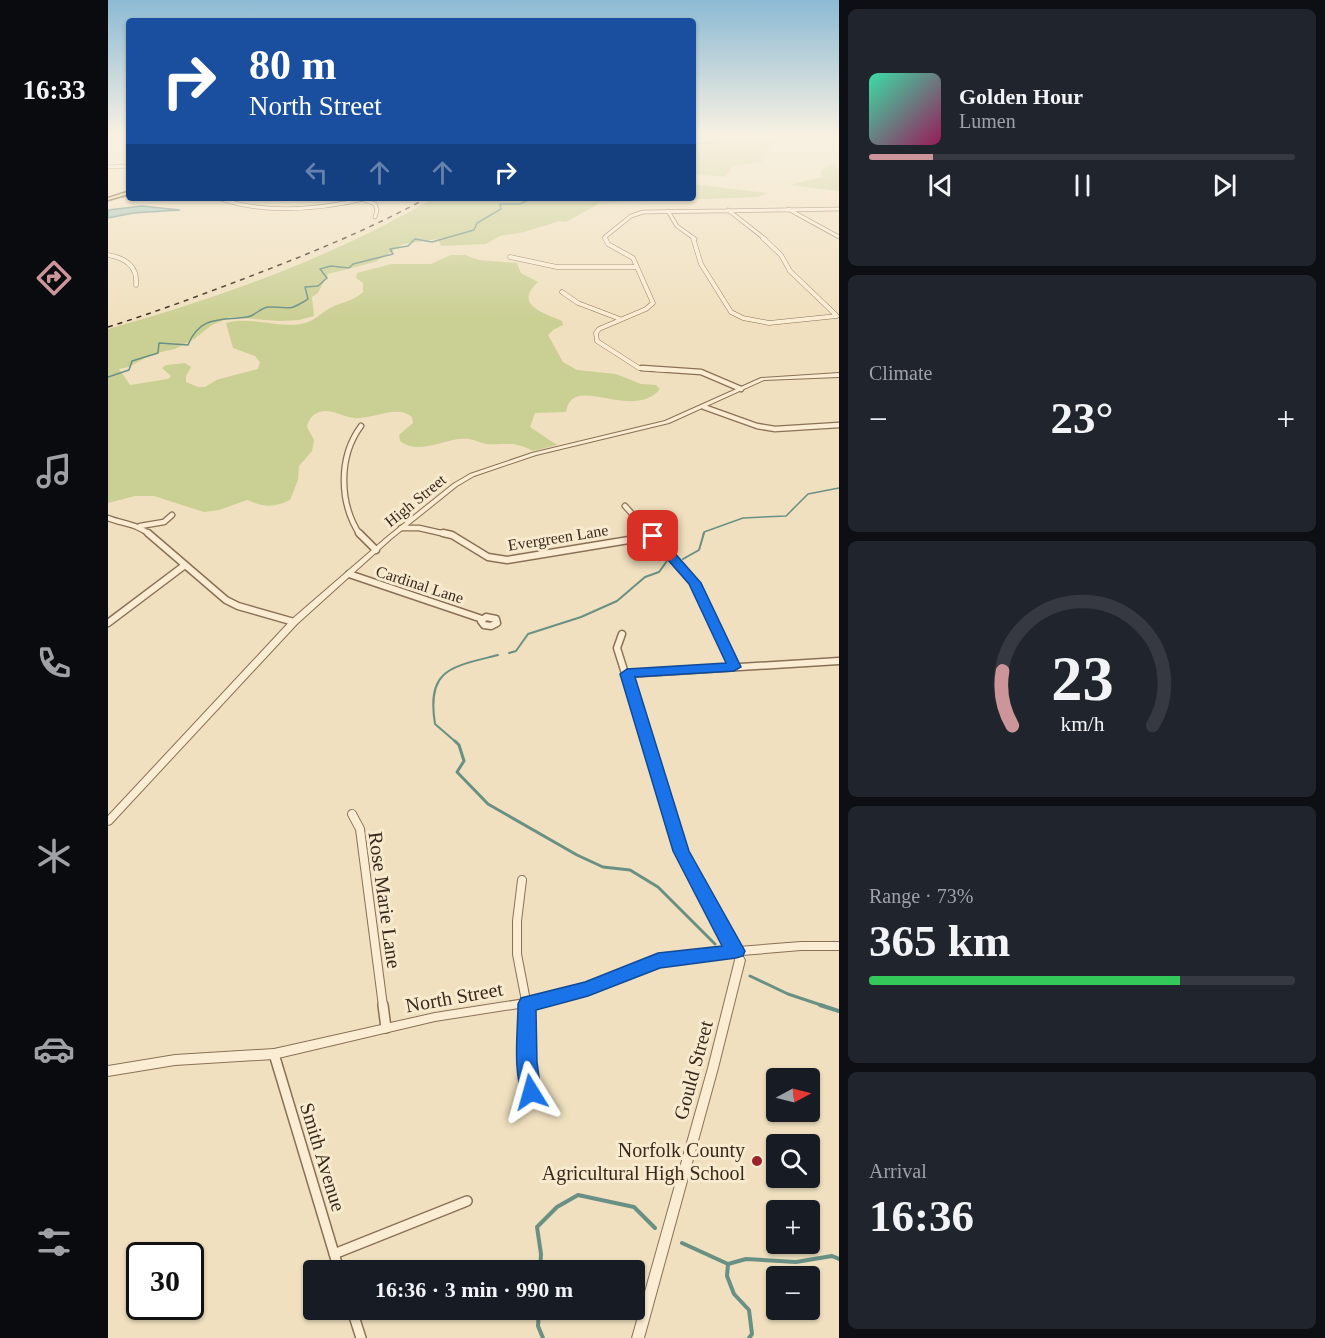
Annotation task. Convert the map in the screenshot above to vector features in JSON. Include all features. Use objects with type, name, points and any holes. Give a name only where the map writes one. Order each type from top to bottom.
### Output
[{"type":"street","points":[[226,201],[236,205],[262,207],[341,204],[358,201]]},
{"type":"street","points":[[366,201],[375,204],[377,210],[375,217]]},
{"type":"street","points":[[787,209],[839,237]]},
{"type":"street","points":[[741,388],[700,372],[647,370],[630,364],[600,344],[596,337],[599,329],[646,309],[653,303],[652,295],[630,254],[608,244],[605,237],[634,214],[668,211],[839,209]]},
{"type":"street","points":[[728,210],[772,245],[782,255],[790,271],[838,316]]},
{"type":"street","points":[[668,211],[680,229],[695,239],[700,264],[731,312],[744,319],[758,322],[838,316]]},
{"type":"street","points":[[108,255],[124,258],[131,263],[137,279],[136,285]]},
{"type":"street","points":[[510,257],[523,261],[575,267],[637,267]]},
{"type":"street","points":[[562,292],[578,303],[621,319]]},
{"type":"street","points":[[756,330],[758,322]]},
{"type":"street","name":"High Street","points":[[108,822],[112,812],[294,622],[444,491],[471,475],[534,454],[657,426],[704,407],[741,388],[773,377],[839,375]]},
{"type":"street","points":[[704,407],[757,426],[775,429],[839,425]]},
{"type":"street","points":[[361,426],[350,442],[343,485],[344,498],[354,525],[369,546],[376,549]]},
{"type":"street","points":[[625,506],[694,583],[734,667]]},
{"type":"street","points":[[108,518],[122,524],[140,526],[164,522],[172,515]]},
{"type":"street","points":[[140,526],[238,606],[294,622]]},
{"type":"street","name":"Evergreen Lane","points":[[401,528],[419,528],[452,535],[488,557],[507,560],[653,536]]},
{"type":"street","points":[[108,623],[185,565]]},
{"type":"street","name":"Cardinal Lane","points":[[349,574],[482,619]]},
{"type":"street","points":[[622,634],[617,648],[681,851],[728,941],[736,951]]},
{"type":"street","points":[[627,674],[839,661]]},
{"type":"street","name":"Rose Marie Lane","points":[[352,814],[360,829],[386,1028]]},
{"type":"street","points":[[522,880],[517,921],[518,954],[527,1004],[527,1062],[531,1092]]},
{"type":"street","name":"North Street","points":[[108,1071],[175,1059],[274,1054],[435,1017],[557,998],[588,989],[658,960],[736,951],[801,946],[839,946]]},
{"type":"street","name":"Gould Street","points":[[638,1338],[713,1068],[740,960],[736,951]]},
{"type":"street","name":"Smith Avenue","points":[[274,1054],[336,1260]]},
{"type":"street","points":[[334,1254],[467,1201]]},
{"type":"street","points":[[355,1320],[361,1338]]},
{"type":"green space","points":[[696,197],[746,197],[696,199]]},
{"type":"green space","points":[[429,201],[653,201],[600,203],[566,222],[560,221],[524,232],[500,236],[486,244],[441,246],[438,239],[403,244],[375,262],[328,274],[318,293],[312,297],[314,316],[299,320],[279,321],[230,317],[212,325],[194,339],[175,349],[152,354],[129,367],[119,369],[130,385],[168,379],[171,376],[162,368],[166,365],[185,363],[191,367],[186,376],[186,382],[205,387],[216,380],[258,369],[260,362],[255,356],[233,348],[226,323],[245,321],[292,325],[306,323],[330,308],[360,295],[363,292],[363,283],[356,278],[357,273],[391,264],[431,264],[451,255],[465,255],[479,260],[517,263],[521,273],[538,282],[531,290],[530,302],[540,311],[562,321],[563,325],[548,335],[563,362],[577,370],[616,374],[641,384],[656,385],[660,389],[650,397],[638,401],[579,396],[570,401],[566,412],[535,413],[530,427],[557,445],[533,451],[515,445],[487,444],[469,439],[416,447],[400,441],[399,435],[413,423],[412,417],[406,413],[392,412],[354,418],[322,411],[313,416],[308,423],[307,427],[314,440],[312,451],[299,466],[298,480],[290,500],[284,503],[269,506],[247,500],[219,510],[204,512],[154,496],[135,496],[108,503],[108,329],[192,304],[275,274],[396,219]]},
{"type":"water","points":[[142,206],[180,210],[133,213],[108,218],[108,210]]},
{"type":"waterway","points":[[108,377],[129,370],[132,361],[158,353],[159,343],[188,345],[193,335],[212,321],[250,316],[268,307],[296,306],[308,299],[305,287],[318,286],[327,278],[320,269],[331,266],[349,268],[353,264],[393,254],[390,249],[408,246],[415,239],[432,242],[474,230],[477,223],[501,209],[500,204],[520,204],[526,201]]},
{"type":"waterway","points":[[703,535],[704,532],[743,518],[786,516],[808,494],[839,488]]},
{"type":"waterway","points":[[683,559],[699,550],[704,533]]},
{"type":"waterway","points":[[509,653],[516,651],[528,634],[581,617],[617,601],[645,577],[659,572],[667,561]]},
{"type":"waterway","points":[[457,743],[435,724],[433,705],[439,681],[455,667],[498,655]]},
{"type":"waterway","points":[[457,743],[464,761],[457,772],[488,804],[577,855],[603,867],[630,870],[658,887],[715,944]]},
{"type":"waterway","points":[[750,976],[788,994],[824,1006]]},
{"type":"waterway","points":[[820,1005],[839,1011]]},
{"type":"waterway","points":[[541,1260],[537,1227],[557,1207],[578,1195],[634,1207],[655,1228]]},
{"type":"waterway","points":[[682,1243],[728,1264]]},
{"type":"waterway","points":[[728,1264],[746,1259],[796,1262],[832,1256],[839,1259]]},
{"type":"waterway","points":[[728,1264],[727,1276],[734,1294],[749,1310],[752,1334],[749,1338]]},
{"type":"waterway","points":[[538,1320],[538,1326],[543,1338]]},
{"type":"railway","points":[[108,327],[180,303],[296,258],[362,230],[421,201]]},
{"type":"place","name":"Norfolk County Agricultural High School","points":[[757,1161]]},
{"type":"route","points":[[531,1092],[527,1062],[527,1004],[588,989],[658,960],[736,951],[728,941],[681,851],[627,674],[734,667],[694,583],[653,536]]}]
